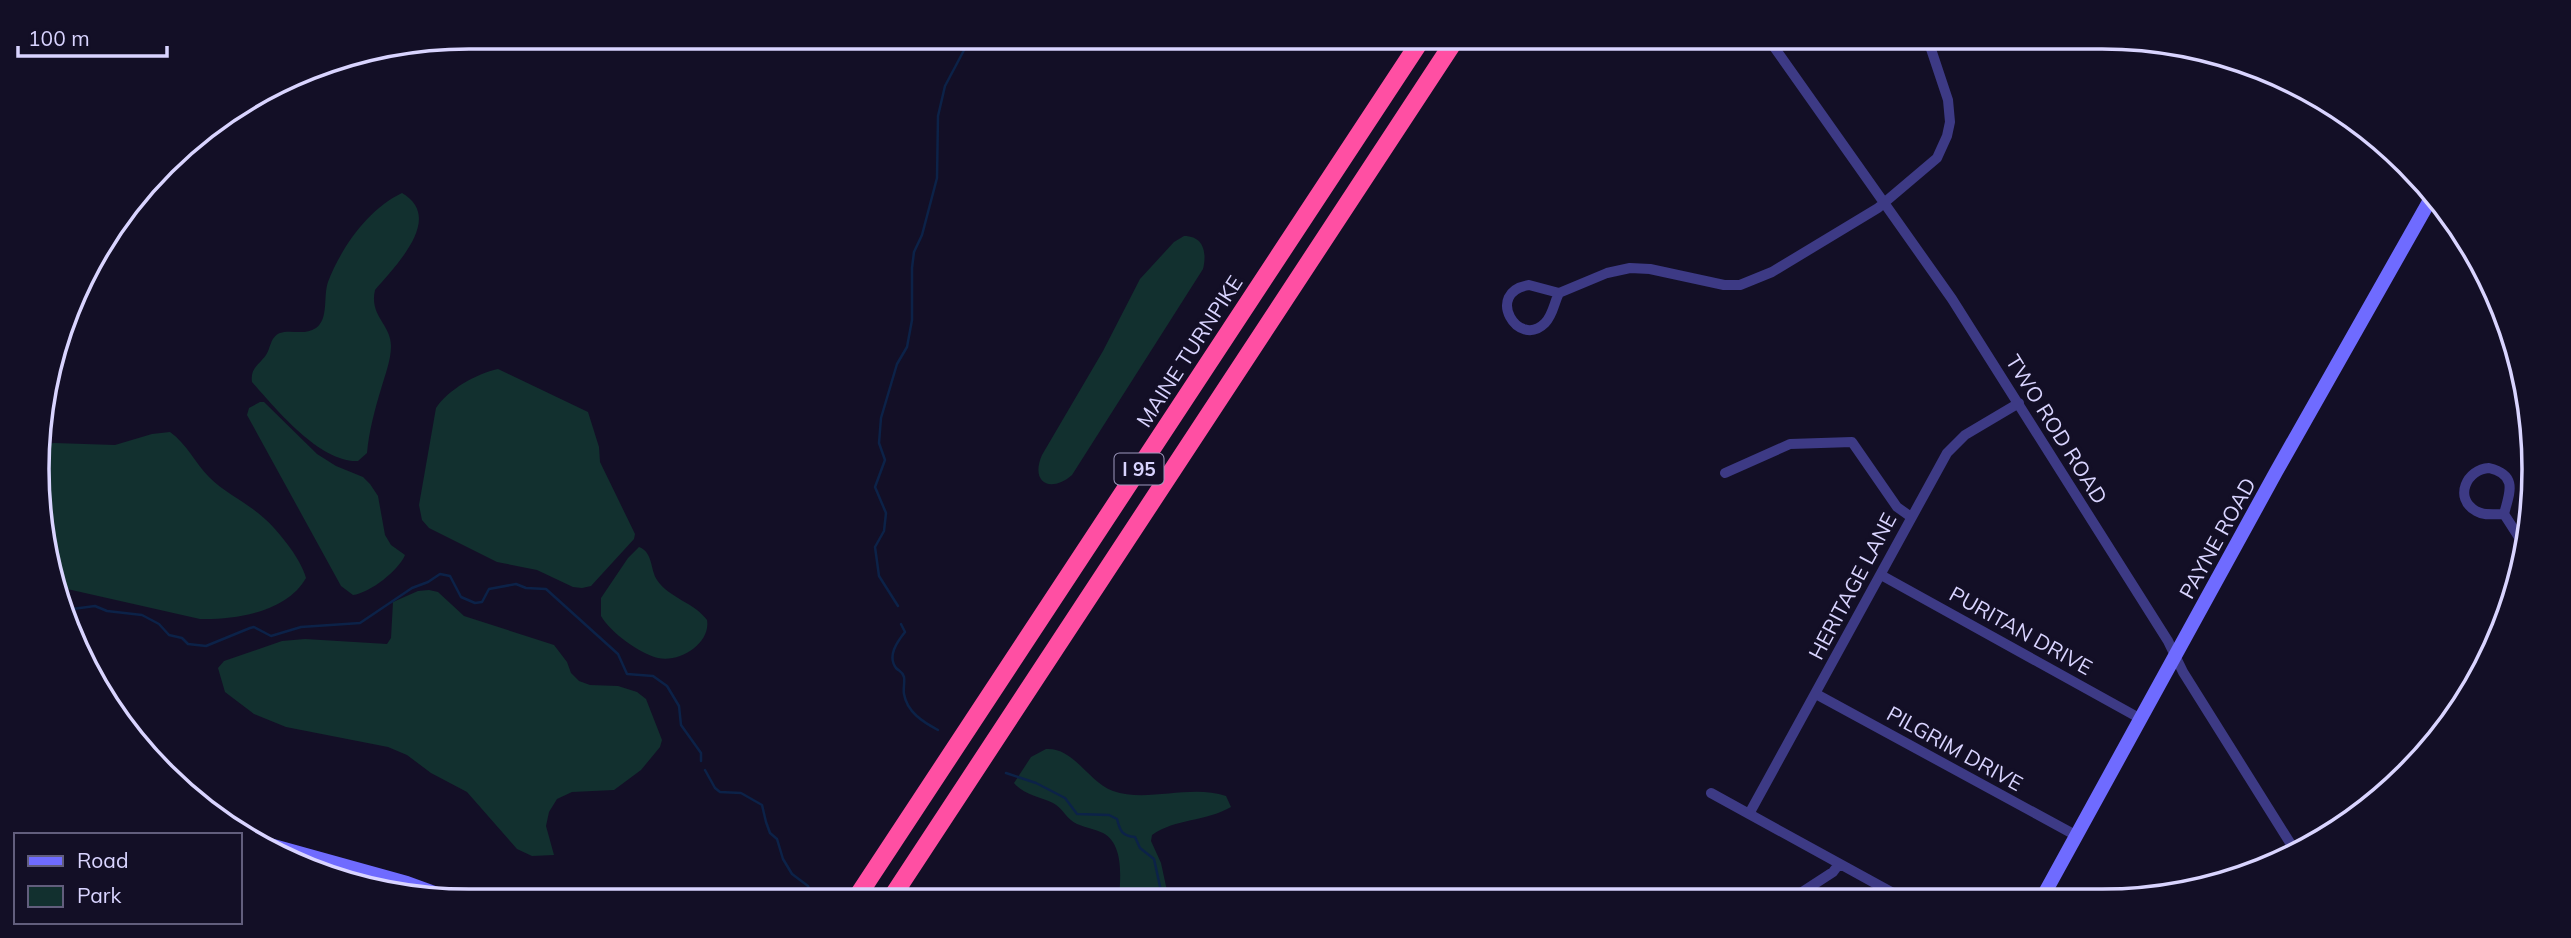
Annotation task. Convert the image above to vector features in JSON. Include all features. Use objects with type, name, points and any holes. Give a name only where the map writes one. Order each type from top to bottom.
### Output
[{"type":"highway","name":"MAINE TURNPIKE","points":[[862,889],[1415,49]]},
{"type":"highway","name":"I 95","points":[[897,889],[1449,49]]},
{"type":"main road","name":"PAYNE ROAD","points":[[2047,889],[2289,449],[2428,204]]},
{"type":"main road","points":[[299,853],[411,885]]},
{"type":"street","name":"TWO ROD ROAD","points":[[1775,49],[1951,299],[2019,403],[2291,844]]},
{"type":"street","points":[[1559,293],[1548,320],[1539,327],[1528,330],[1521,328],[1514,324],[1508,314],[1510,296],[1521,286],[1532,285],[1559,293],[1607,273],[1630,268],[1650,269],[1724,285],[1740,285],[1772,272],[1884,203],[1937,158],[1947,136],[1950,121],[1948,100],[1931,49]]},
{"type":"street","name":"HERITAGE LANE","points":[[1749,814],[1943,460],[1954,444],[2019,403]]},
{"type":"street","points":[[1725,473],[1790,444],[1852,442],[1897,507],[1911,517]]},
{"type":"street","points":[[2489,468],[2499,471],[2507,478],[2511,493],[2504,514],[2481,513],[2468,504],[2464,489],[2474,472],[2489,468]]},
{"type":"street","points":[[2504,514],[2517,534]]},
{"type":"street","name":"PURITAN DRIVE","points":[[1881,575],[2141,719]]},
{"type":"street","name":"PILGRIM DRIVE","points":[[1816,694],[2077,836]]},
{"type":"street","points":[[1711,793],[1885,889]]},
{"type":"street","points":[[1807,889],[1833,872],[1839,864]]},
{"type":"green space","points":[[402,193],[414,203],[419,215],[418,228],[404,255],[375,290],[374,299],[377,313],[390,338],[389,362],[367,453],[358,461],[343,459],[314,444],[299,432],[252,382],[252,373],[277,335],[284,332],[307,332],[320,324],[328,282],[348,243],[367,219]]},
{"type":"green space","points":[[1184,236],[1200,242],[1205,257],[1203,269],[1072,475],[1056,484],[1044,482],[1039,472],[1042,455],[1103,351],[1140,279],[1174,242]]},
{"type":"green space","points":[[498,369],[588,412],[599,447],[600,462],[635,534],[634,539],[591,586],[573,587],[537,570],[497,562],[429,528],[422,520],[419,505],[436,408],[464,383]]},
{"type":"green space","points":[[264,402],[317,454],[336,466],[363,477],[378,496],[385,535],[391,545],[405,555],[390,574],[375,585],[353,595],[341,586],[247,415],[249,408]]},
{"type":"green space","points":[[170,432],[209,477],[252,508],[279,534],[293,552],[306,578],[297,590],[286,599],[259,612],[229,618],[200,619],[66,589],[53,524],[50,444],[115,445],[152,434]]},
{"type":"green space","points":[[639,547],[647,553],[655,576],[662,586],[696,609],[707,620],[704,636],[692,650],[684,654],[667,659],[651,655],[618,635],[601,616],[601,598],[628,558]]},
{"type":"green space","points":[[418,591],[438,592],[464,616],[554,645],[579,681],[590,685],[618,686],[637,692],[646,699],[662,740],[660,747],[641,770],[614,790],[572,792],[557,799],[549,812],[546,826],[554,855],[532,856],[517,849],[467,792],[431,773],[407,755],[388,747],[286,727],[254,714],[225,692],[218,668],[224,661],[282,641],[305,639],[387,644],[391,638],[393,602]]},
{"type":"green space","points":[[1046,749],[1065,753],[1104,787],[1113,791],[1140,795],[1212,793],[1226,796],[1231,807],[1171,826],[1152,835],[1151,841],[1161,863],[1167,889],[1120,889],[1120,863],[1110,839],[1103,833],[1073,822],[1056,805],[1027,793],[1014,783],[1031,757]]},
{"type":"waterway","points":[[898,606],[879,576],[875,547],[884,531],[886,513],[875,487],[885,460],[879,443],[881,418],[897,364],[907,347],[912,320],[914,252],[922,235],[937,178],[938,116],[945,86],[965,49]]},
{"type":"waterway","points":[[73,609],[95,606],[107,611],[142,615],[159,624],[169,635],[182,638],[188,644],[206,646],[254,627],[271,636],[301,627],[360,623],[412,588],[440,574],[450,576],[461,597],[475,603],[482,602],[489,589],[516,584],[526,588],[546,589],[618,654],[627,674],[653,676],[667,686],[679,706],[681,725],[701,753],[701,761]]},
{"type":"waterway","points":[[901,624],[905,632],[896,645],[892,659],[904,677],[908,706],[917,716],[938,730]]},
{"type":"waterway","points":[[705,770],[720,792],[741,793],[762,805],[770,833],[777,839],[783,859],[792,874],[809,889]]},
{"type":"waterway","points":[[1006,773],[1036,783],[1065,798],[1077,814],[1109,815],[1117,819],[1122,832],[1135,837],[1140,848],[1154,859],[1161,889]]}]
